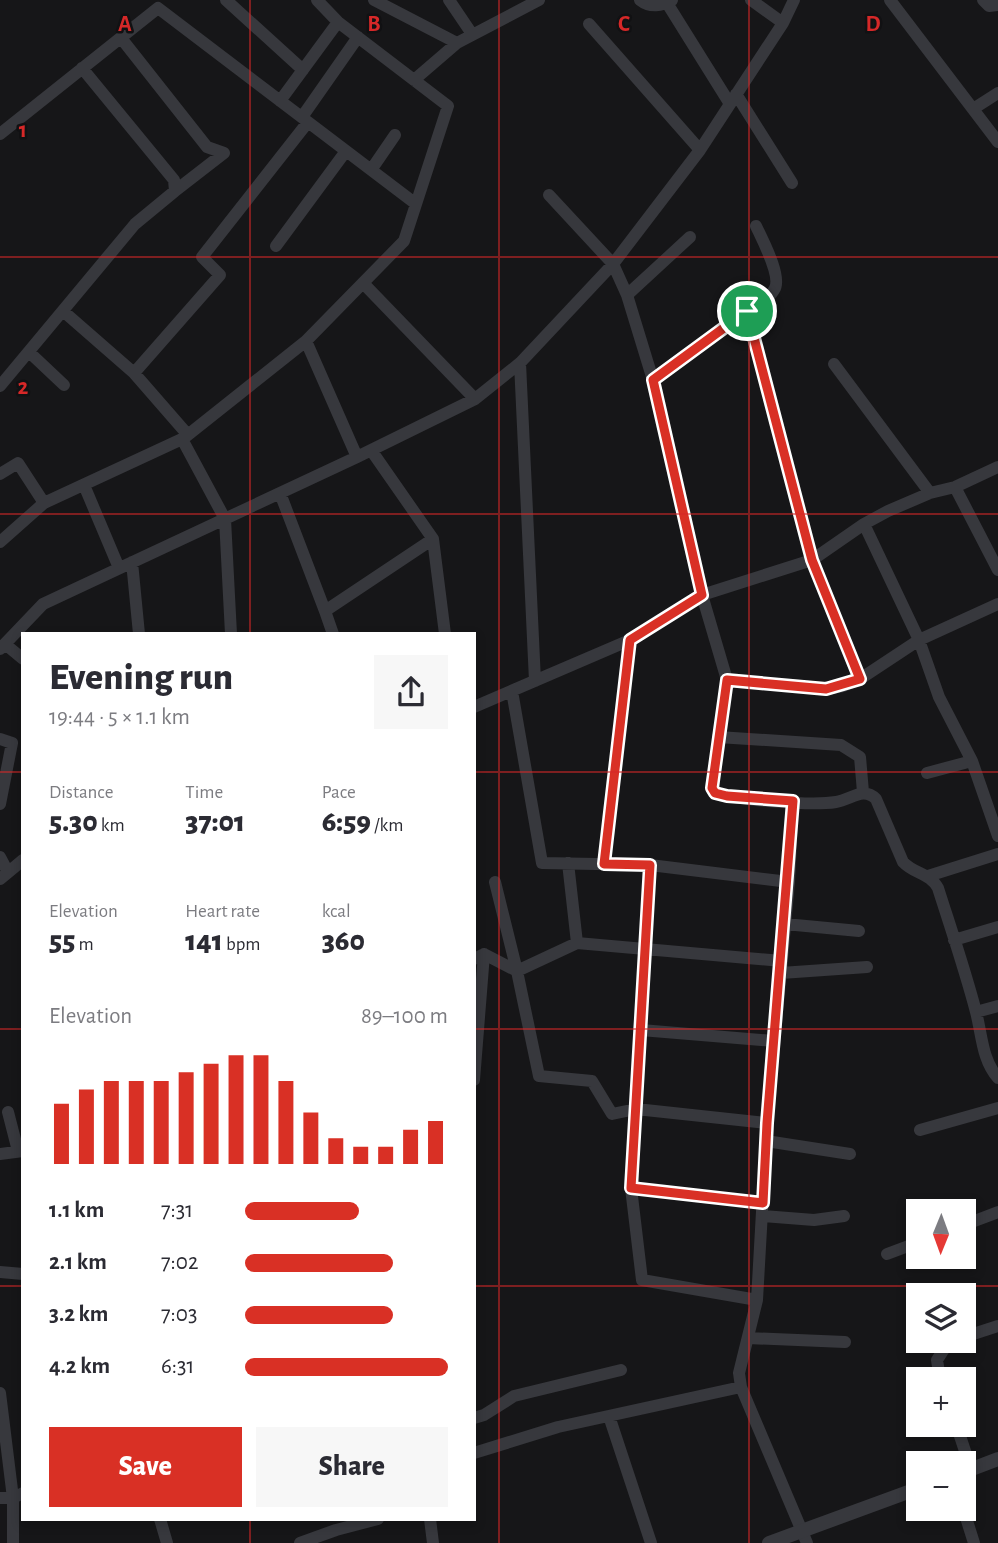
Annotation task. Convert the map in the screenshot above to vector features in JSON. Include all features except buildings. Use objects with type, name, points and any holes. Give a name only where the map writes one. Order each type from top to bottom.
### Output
[{"type":"street","points":[[226,0],[303,70]]},
{"type":"street","points":[[0,542],[44,503],[185,437],[306,341],[404,241],[448,106],[338,22],[317,0]]},
{"type":"street","points":[[374,0],[457,43]]},
{"type":"street","points":[[449,0],[472,34]]},
{"type":"street","points":[[414,80],[457,43],[539,0]]},
{"type":"street","points":[[640,0],[655,6],[670,1],[733,99],[792,183]]},
{"type":"street","points":[[751,0],[783,23]]},
{"type":"street","points":[[21,658],[2,646],[43,604],[475,399],[520,363],[613,264],[700,150],[783,23],[794,0]]},
{"type":"street","points":[[983,0],[989,6],[998,5]]},
{"type":"street","points":[[893,1],[998,142]]},
{"type":"street","points":[[0,134],[158,8],[416,204]]},
{"type":"street","points":[[281,101],[338,22]]},
{"type":"street","points":[[589,24],[700,150]]},
{"type":"street","points":[[134,373],[220,275],[202,257],[305,120],[358,37]]},
{"type":"street","points":[[0,386],[135,224],[224,153],[207,147],[121,38]]},
{"type":"street","points":[[82,68],[174,180],[175,191]]},
{"type":"street","points":[[973,109],[998,93]]},
{"type":"street","points":[[371,170],[395,135]]},
{"type":"street","points":[[276,246],[346,151]]},
{"type":"street","points":[[549,195],[613,264],[626,295],[653,380],[702,595],[727,680],[711,780],[715,793],[793,801],[840,802],[863,792],[870,793],[880,805],[902,862],[909,869],[928,876],[938,888],[976,1012],[984,1051],[998,1078]]},
{"type":"street","points":[[653,380],[774,292],[777,276],[756,226]]},
{"type":"street","points":[[626,295],[690,237]]},
{"type":"street","points":[[363,283],[475,399]]},
{"type":"street","points":[[63,311],[134,373],[185,437],[225,519],[231,632]]},
{"type":"street","points":[[747,311],[812,560],[860,679]]},
{"type":"street","points":[[306,341],[357,457]]},
{"type":"street","points":[[29,352],[64,384]]},
{"type":"street","points":[[520,363],[535,681]]},
{"type":"street","points":[[834,364],[930,493]]},
{"type":"street","points":[[371,450],[433,539],[444,632]]},
{"type":"street","points":[[0,474],[18,463],[44,503]]},
{"type":"street","points":[[476,706],[630,640],[702,595],[812,560],[888,511],[930,493],[956,487],[998,467]]},
{"type":"street","points":[[85,485],[119,568]]},
{"type":"street","points":[[956,487],[998,570]]},
{"type":"street","points":[[280,493],[331,632]]},
{"type":"street","points":[[864,524],[919,640],[939,697],[972,761],[998,836]]},
{"type":"street","points":[[325,611],[433,539]]},
{"type":"street","points":[[132,562],[139,632]]},
{"type":"street","points":[[727,680],[826,689],[860,679],[919,640],[998,604]]},
{"type":"street","points":[[604,864],[630,640]]},
{"type":"street","points":[[512,691],[542,863],[650,865],[789,882]]},
{"type":"street","points":[[718,737],[841,744],[860,757],[863,792]]},
{"type":"street","points":[[0,739],[12,743],[0,804]]},
{"type":"street","points":[[927,773],[972,761]]},
{"type":"street","points":[[793,801],[789,882],[767,1123],[757,1300],[739,1373],[741,1387],[804,1536]]},
{"type":"street","points":[[928,876],[998,853]]},
{"type":"street","points":[[0,857],[4,875],[21,862]]},
{"type":"street","points":[[568,863],[577,943]]},
{"type":"street","points":[[650,865],[631,1188],[642,1280],[757,1300]]},
{"type":"street","points":[[495,882],[539,1076],[592,1082],[612,1114],[636,1109],[767,1123]]},
{"type":"street","points":[[785,924],[859,931]]},
{"type":"street","points":[[954,940],[998,927]]},
{"type":"street","points":[[476,1031],[479,957],[517,971],[577,943],[646,948],[781,967],[867,967]]},
{"type":"street","points":[[976,1012],[998,1006]]},
{"type":"street","points":[[641,1030],[774,1041]]},
{"type":"street","points":[[920,1130],[998,1108]]},
{"type":"street","points":[[0,1154],[20,1151],[8,1112]]},
{"type":"street","points":[[766,1141],[850,1153]]},
{"type":"street","points":[[631,1188],[814,1220],[844,1216]]},
{"type":"street","points":[[976,1220],[998,1212]]},
{"type":"street","points":[[887,1254],[906,1247]]},
{"type":"street","points":[[0,1272],[21,1274]]},
{"type":"street","points":[[976,1333],[998,1326]]},
{"type":"street","points":[[748,1338],[845,1342]]},
{"type":"street","points":[[476,1417],[514,1395],[621,1370]]},
{"type":"street","points":[[476,1452],[558,1427],[741,1387]]},
{"type":"street","points":[[0,1393],[12,1496],[13,1543]]},
{"type":"street","points":[[609,1416],[651,1543]]},
{"type":"street","points":[[976,1467],[998,1460]]},
{"type":"street","points":[[769,1543],[804,1536],[906,1493]]},
{"type":"street","points":[[161,1521],[167,1543]]},
{"type":"street","points":[[300,1543],[372,1521]]},
{"type":"street","points":[[429,1521],[433,1543]]},
{"type":"street","points":[[967,1521],[974,1543]]},
{"type":"route","points":[[747,311],[812,560],[860,679],[826,689],[727,680],[712,788],[715,793],[727,796],[793,801],[763,1203],[631,1188],[650,865],[604,864],[630,640],[702,595],[653,380],[747,311]]}]
